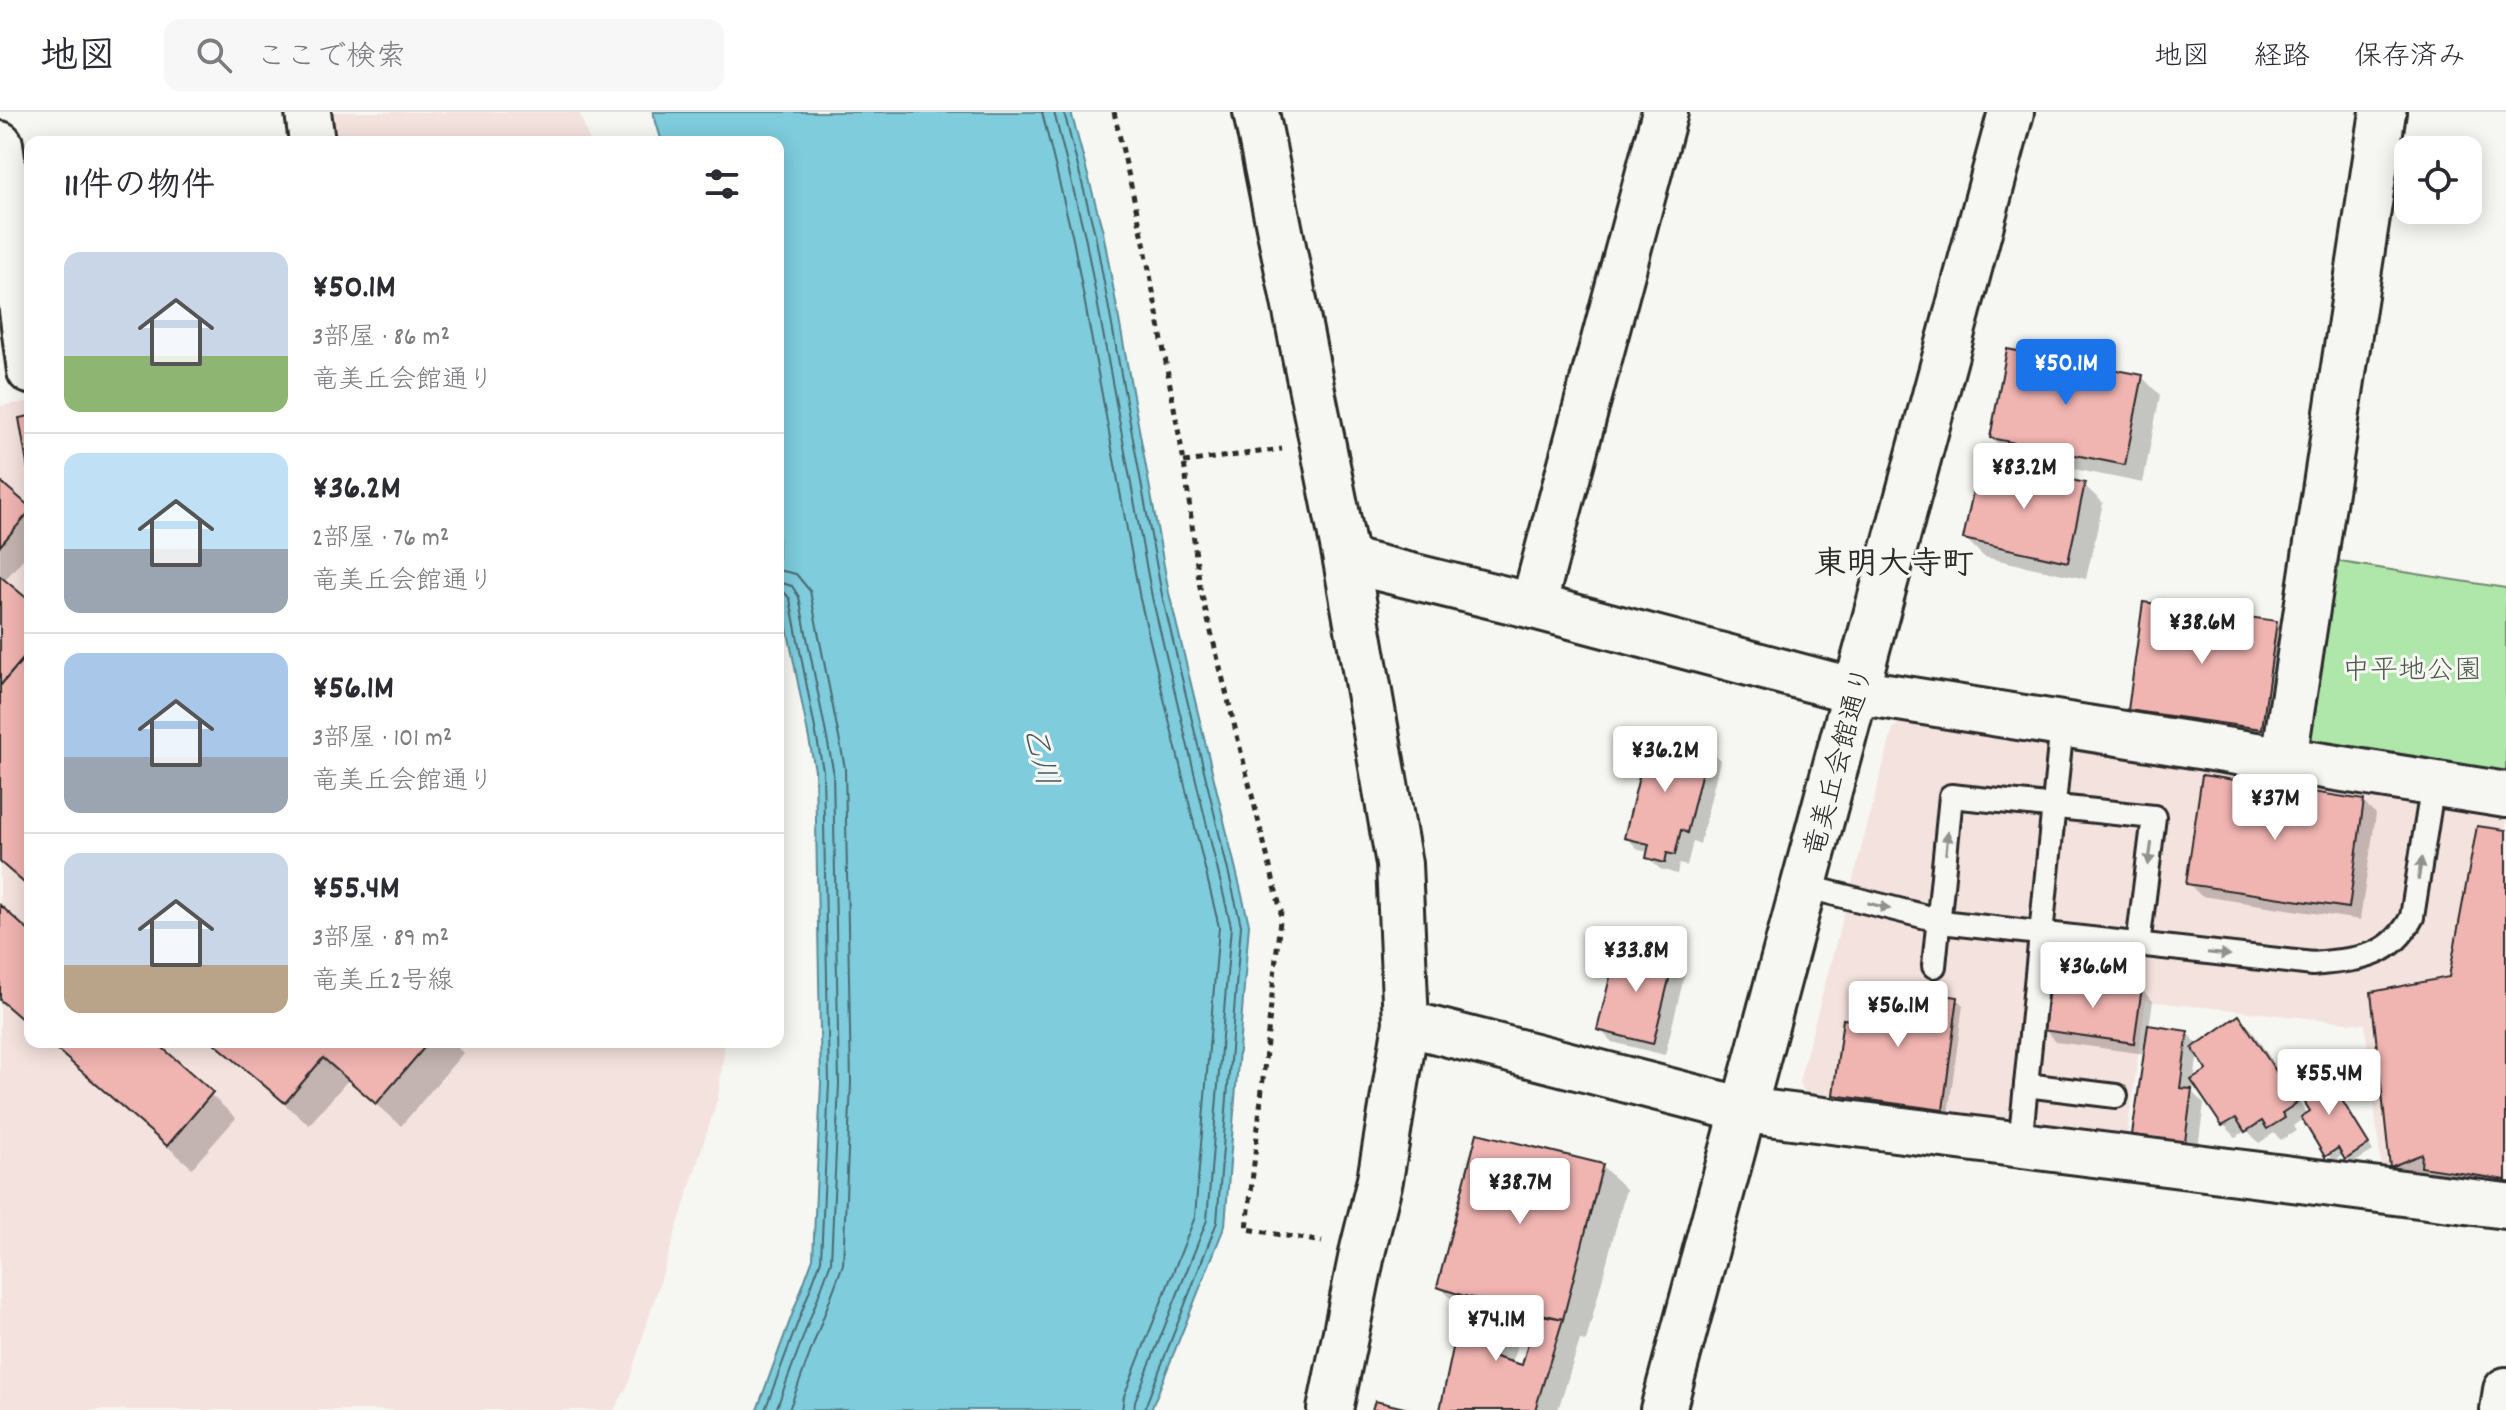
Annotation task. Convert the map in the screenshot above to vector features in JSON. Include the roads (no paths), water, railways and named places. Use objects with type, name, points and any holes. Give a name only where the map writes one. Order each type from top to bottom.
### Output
[{"type":"street","points":[[308,112],[311,136]]},
{"type":"street","points":[[1256,112],[1346,560],[1399,864],[1406,1023],[1380,1180],[1330,1410]]},
{"type":"street","points":[[1533,606],[1665,112]]},
{"type":"street","name":"竜美丘会館通り","points":[[1663,1410],[2011,112]]},
{"type":"street","points":[[2284,759],[2383,112]]},
{"type":"street","points":[[0,144],[24,326]]},
{"type":"street","points":[[0,383],[24,380]]},
{"type":"street","points":[[1346,560],[1855,691],[2506,795]]},
{"type":"street","points":[[1406,1023],[1744,1110],[2506,1206]]},
{"type":"street","points":[[2503,1410],[2506,1390]]},
{"type":"lane","points":[[2020,1145],[2062,724]]},
{"type":"lane","points":[[1804,886],[1939,921],[2313,964],[2355,959],[2381,951],[2402,936],[2412,917],[2433,783]]},
{"type":"lane","points":[[1934,966],[1951,796],[2154,817],[2138,945]]},
{"type":"lane","points":[[2026,1085],[2116,1096]]},
{"type":"water","name":"乙川","points":[[653,112],[1071,112],[1103,232],[1169,593],[1249,924],[1225,1225],[1151,1410],[757,1410],[813,1258],[821,1083],[815,770],[784,612],[784,136],[660,136]]},
{"type":"district","name":"東明大寺町","points":[[1894,562]]},
{"type":"park label","name":"中平地公園","points":[[2412,668]]}]
